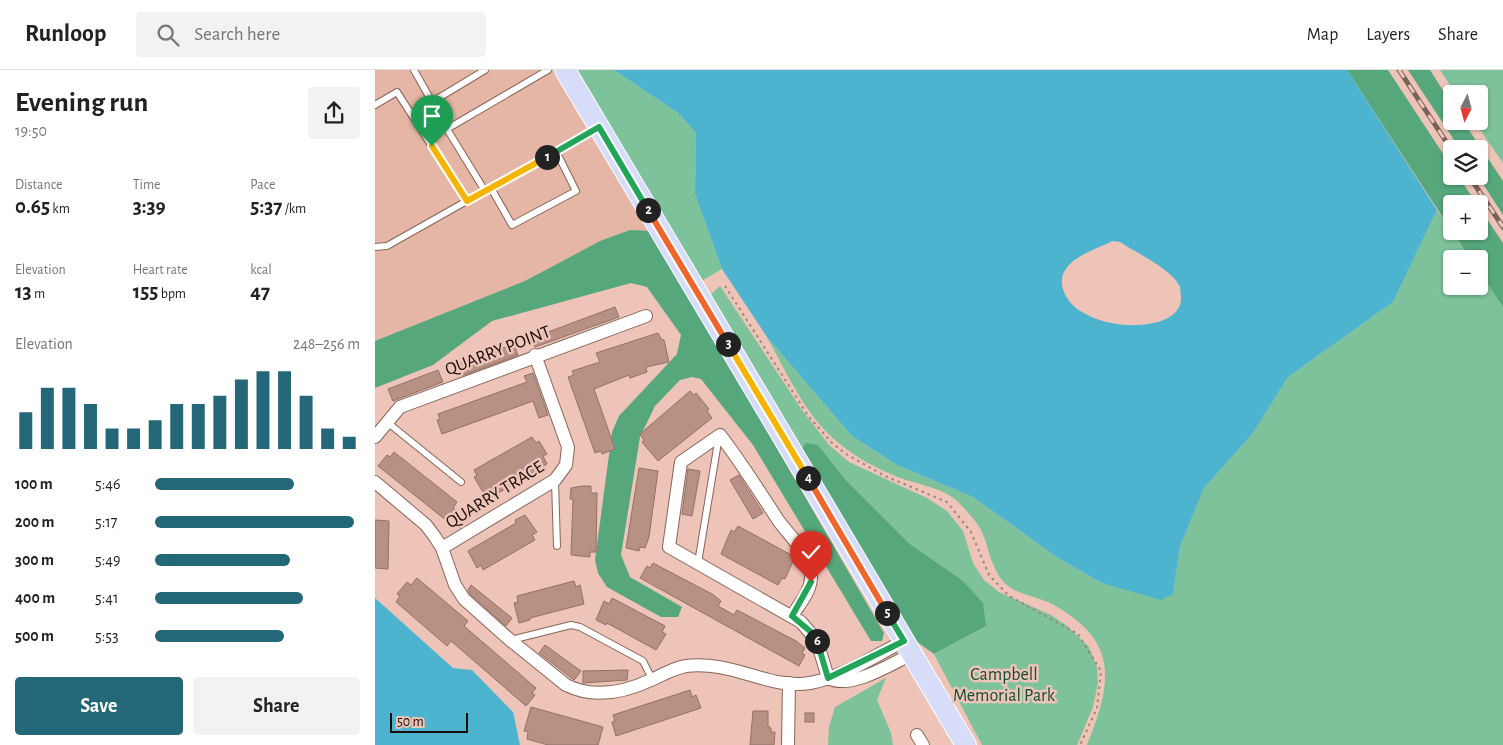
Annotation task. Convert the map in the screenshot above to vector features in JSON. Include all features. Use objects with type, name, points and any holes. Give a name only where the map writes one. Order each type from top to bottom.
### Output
[{"type":"main road","points":[[565,70],[966,745]]},
{"type":"street","name":"QUARRY POINT","points":[[375,437],[400,407],[646,316]]},
{"type":"street","name":"QUARRY TRACE","points":[[442,548],[555,480],[566,465],[568,447],[535,356]]},
{"type":"street","points":[[792,616],[810,586],[811,573],[805,556],[779,521],[738,458],[719,435],[681,462],[669,547],[792,616],[811,632],[817,641],[828,678]]},
{"type":"street","points":[[375,482],[426,525],[442,548],[458,592],[510,640],[566,685],[576,690],[598,693],[617,692],[683,666],[708,664],[789,683],[809,683],[828,678],[839,682],[908,647]]},
{"type":"street","points":[[788,745],[789,683]]},
{"type":"lane","points":[[414,70],[447,129],[512,225],[576,191],[556,151]]},
{"type":"lane","points":[[432,102],[485,70]]},
{"type":"lane","points":[[447,129],[548,70]]},
{"type":"lane","points":[[375,104],[397,92],[467,201]]},
{"type":"lane","points":[[375,247],[387,246],[599,127]]},
{"type":"lane","points":[[387,422],[461,482]]},
{"type":"lane","points":[[698,563],[719,435]]},
{"type":"lane","points":[[555,480],[557,546]]},
{"type":"lane","points":[[510,640],[571,625],[580,627],[643,661],[652,679]]},
{"type":"path","points":[[725,286],[809,417],[833,444],[846,454],[885,476],[947,502],[971,532],[989,575],[1009,596],[1077,634],[1101,671],[1097,708],[1080,745]]},
{"type":"shaded area","points":[[375,70],[556,70],[651,231],[600,241],[525,281],[375,341]]},
{"type":"green space","points":[[574,70],[614,70],[678,113],[696,133],[695,194],[722,269],[700,282]]},
{"type":"green space","points":[[1347,70],[1388,70],[1443,154],[1443,185],[1464,185],[1471,195],[1443,195],[1443,218]]},
{"type":"green space","points":[[1408,70],[1430,70],[1443,90],[1443,123]]},
{"type":"green space","points":[[1440,70],[1503,70],[1503,163],[1480,130],[1488,130],[1488,85],[1450,85]]},
{"type":"green space","points":[[1447,130],[1469,130],[1476,140],[1454,140]]},
{"type":"green space","points":[[1488,158],[1503,181],[1503,215],[1484,185],[1488,185]]},
{"type":"green space","points":[[1437,210],[1443,219],[1443,240],[1457,240],[1464,250],[1443,250],[1443,295],[1488,295],[1488,284],[1503,307],[1503,745],[1087,745],[1102,701],[1105,681],[1104,664],[1099,647],[1089,632],[1072,617],[1050,603],[1015,590],[1005,583],[992,562],[980,528],[956,500],[943,492],[900,478],[868,463],[830,435],[803,402],[767,337],[852,436],[897,465],[973,497],[1058,558],[1102,583],[1173,594],[1180,547],[1204,488],[1253,433],[1288,377],[1393,302]]},
{"type":"green space","points":[[1488,220],[1503,243],[1503,307],[1488,284],[1488,250],[1464,250],[1458,240],[1488,240]]},
{"type":"green space","points":[[630,230],[651,231],[884,633],[882,641],[871,641],[753,445],[701,379],[692,377],[680,380],[655,406],[640,437],[621,555],[630,577],[682,607],[678,617],[661,617],[607,587],[598,573],[595,560],[612,432],[619,416],[677,354],[681,335],[647,287],[631,283],[492,321],[433,365],[375,388],[375,341],[525,281],[600,241]]},
{"type":"green space","name":"Campbell Memorial Park","points":[[720,286],[802,410],[829,445],[849,462],[927,498],[947,511],[963,531],[973,563],[984,580],[999,592],[1051,615],[1066,625],[1089,647],[1097,667],[1098,683],[1093,707],[1077,745],[982,745],[934,654],[986,626],[962,580],[910,544],[845,479],[818,445],[800,452],[710,295]]},
{"type":"green space","points":[[806,443],[818,445],[845,479],[910,544],[962,580],[983,603],[986,626],[934,654],[910,637],[800,452]]},
{"type":"green space","points":[[886,678],[877,700],[891,733],[893,745],[828,745],[829,727],[835,707]]},
{"type":"water","points":[[614,70],[1347,70],[1437,210],[1393,302],[1288,377],[1253,433],[1204,488],[1180,547],[1173,594],[1161,600],[1102,583],[1058,558],[973,497],[897,465],[852,436],[767,337],[722,269],[695,194],[696,133],[678,113]],"holes":[[[1113,241],[1120,242],[1161,267],[1180,286],[1181,296],[1178,309],[1167,319],[1150,324],[1109,323],[1090,316],[1074,306],[1064,292],[1062,282],[1064,273],[1069,265],[1095,249]]]},
{"type":"water","points":[[375,598],[453,668],[472,670],[513,712],[520,745],[375,745]]},
{"type":"building","points":[[615,307],[619,317],[535,347],[532,338]]},
{"type":"building","points":[[658,333],[661,339],[664,340],[669,362],[646,367],[647,372],[630,378],[629,375],[594,389],[615,449],[602,454],[601,451],[595,453],[568,377],[574,375],[572,371],[600,362],[596,353]]},
{"type":"building","points":[[514,344],[518,355],[459,377],[455,365]]},
{"type":"building","points":[[438,370],[443,382],[393,401],[388,389]]},
{"type":"building","points":[[533,373],[548,415],[539,418],[533,401],[442,434],[437,420],[440,419],[438,414],[527,382],[524,376]]},
{"type":"building","points":[[690,391],[694,395],[696,393],[709,409],[707,411],[712,418],[658,461],[642,442],[644,440],[640,434]]},
{"type":"building","points":[[532,437],[536,443],[539,441],[547,454],[543,456],[547,464],[490,498],[486,491],[483,492],[474,477],[477,476],[474,470]]},
{"type":"building","points":[[394,452],[457,502],[453,508],[456,510],[447,521],[378,466],[387,455],[390,457]]},
{"type":"building","points":[[639,468],[658,471],[649,537],[645,548],[640,547],[639,551],[626,548]]},
{"type":"building","points":[[688,469],[700,471],[692,516],[682,514]]},
{"type":"building","points":[[739,475],[763,513],[753,519],[730,480]]},
{"type":"building","points":[[591,486],[591,493],[597,493],[596,552],[590,552],[590,557],[571,555],[573,499],[570,499],[571,488]]},
{"type":"building","points":[[525,515],[537,532],[532,535],[535,540],[483,570],[481,565],[477,568],[468,551],[516,523],[515,520]]},
{"type":"building","points":[[375,520],[389,521],[388,569],[375,568]]},
{"type":"building","points":[[738,526],[795,557],[785,579],[782,578],[778,585],[721,554],[731,530],[734,532]]},
{"type":"building","points":[[653,563],[712,594],[721,601],[718,606],[734,615],[737,610],[796,641],[805,648],[802,653],[805,655],[799,666],[640,578],[647,566],[650,568]]},
{"type":"building","points":[[417,578],[468,621],[464,626],[536,688],[532,693],[535,695],[526,706],[451,641],[447,646],[396,602],[400,596],[397,594],[407,582],[411,585]]},
{"type":"building","points":[[574,581],[576,587],[580,585],[584,604],[530,618],[530,620],[519,623],[514,603],[518,602],[517,596]]},
{"type":"building","points":[[471,585],[512,618],[506,626],[470,594],[468,590]]},
{"type":"building","points":[[612,598],[665,626],[662,632],[666,634],[656,650],[607,623],[606,625],[596,620],[604,601],[609,604]]},
{"type":"building","points":[[545,645],[581,671],[574,680],[539,653]]},
{"type":"building","points":[[628,670],[627,680],[583,683],[583,671]]},
{"type":"building","points":[[690,690],[692,697],[696,695],[701,708],[616,736],[612,722],[615,721],[613,715]]},
{"type":"building","points":[[531,707],[603,727],[598,745],[548,745],[527,739],[528,732],[524,731]]},
{"type":"building","points":[[753,711],[768,711],[768,726],[771,728],[771,732],[775,732],[774,745],[750,745]]},
{"type":"building","points":[[805,713],[814,713],[814,722],[805,722]]},
{"type":"railway","points":[[1399,70],[1445,140]]},
{"type":"railway","points":[[1475,185],[1503,227]]},
{"type":"route","points":[[432,146],[467,201],[599,127],[904,641],[828,678],[817,641],[811,632],[792,616],[811,582]]}]
